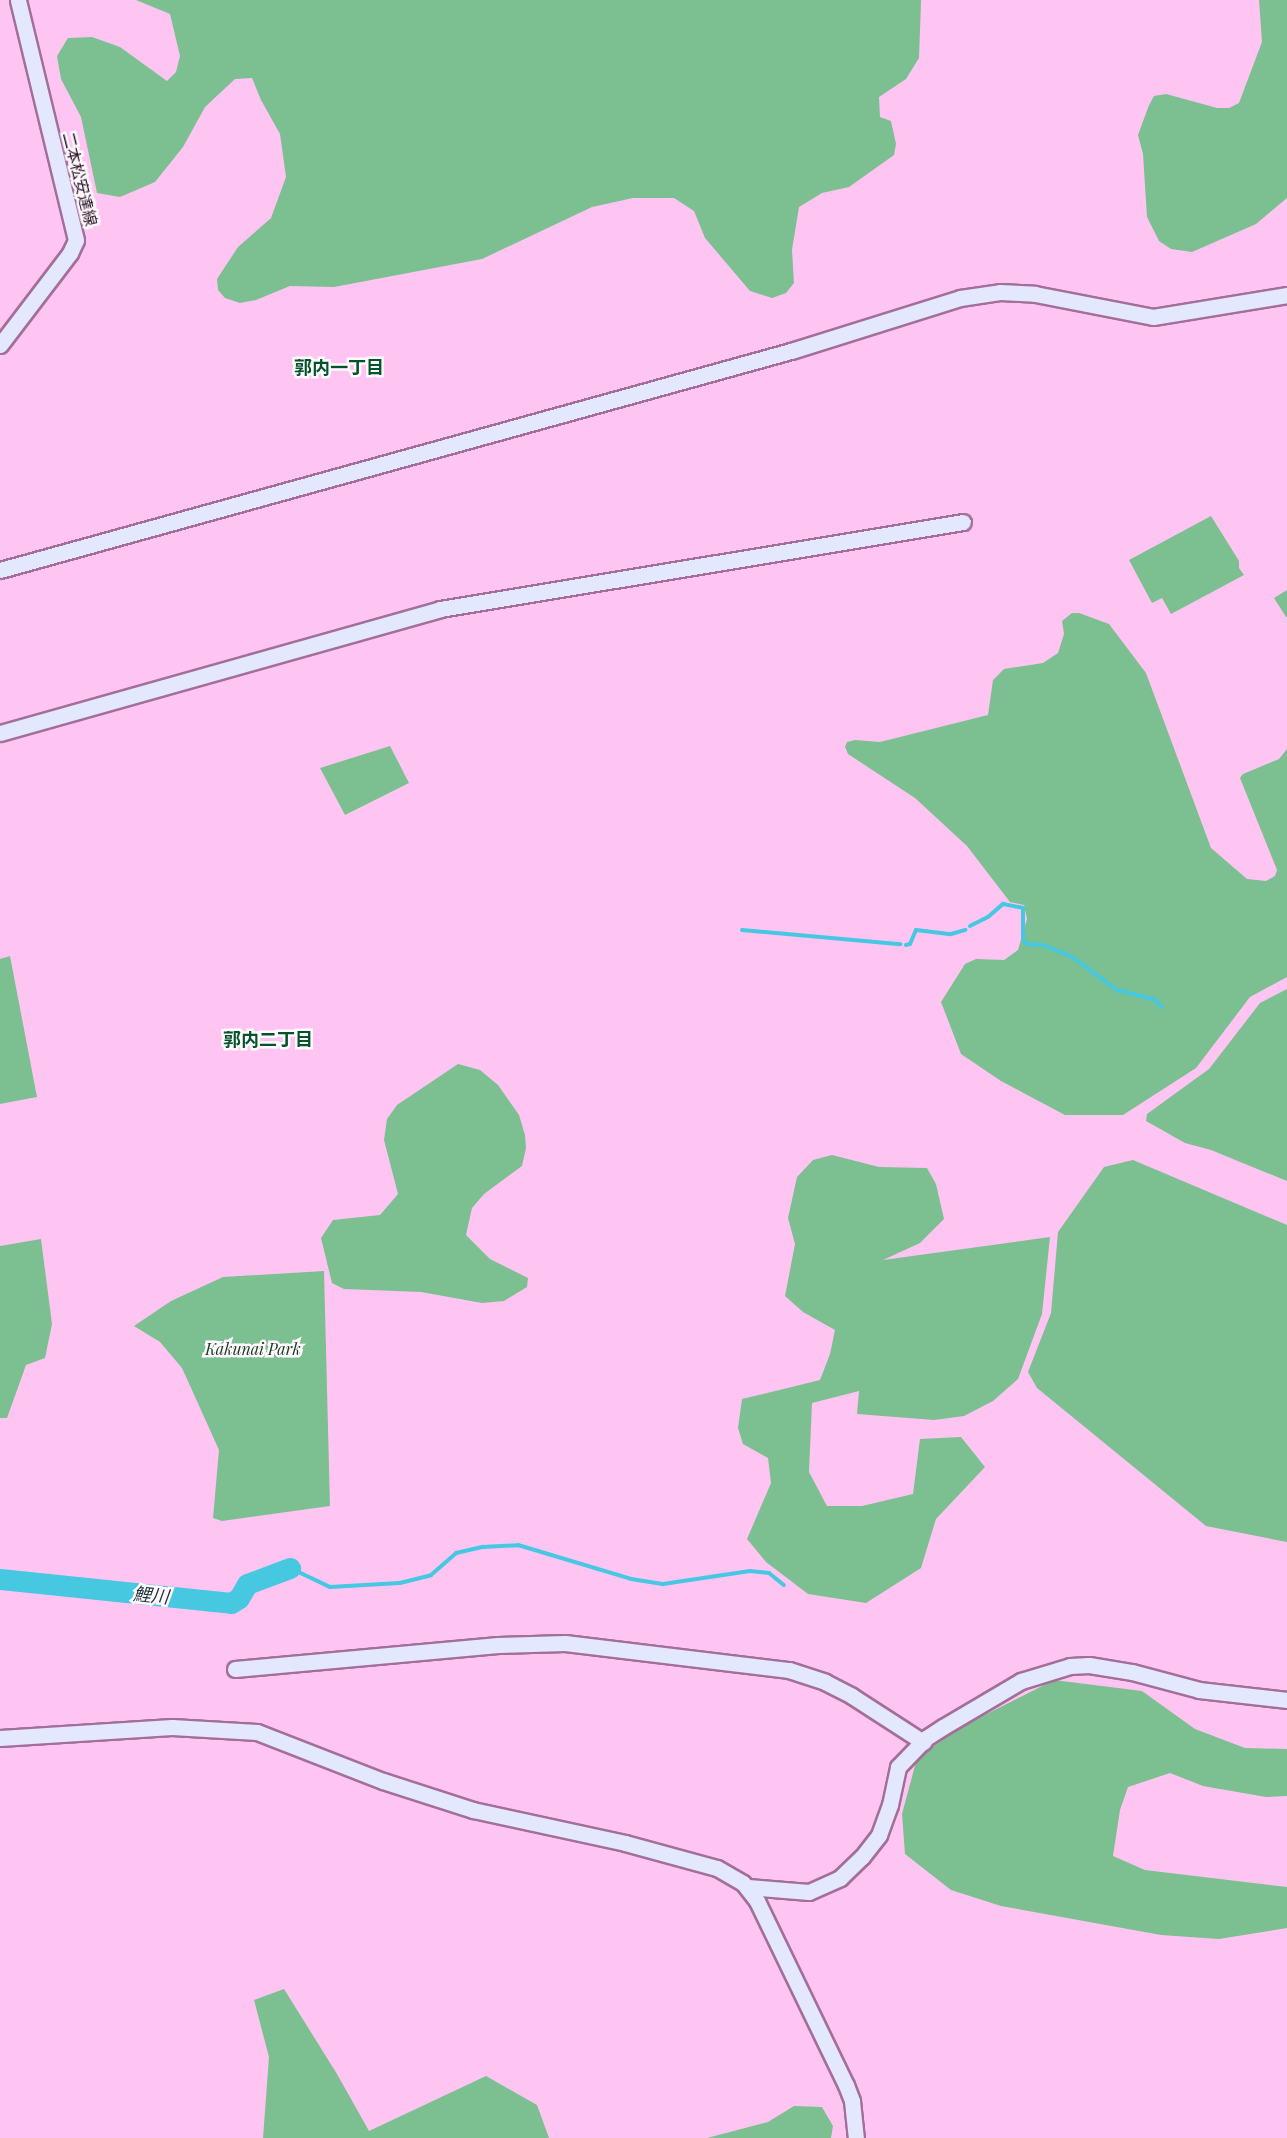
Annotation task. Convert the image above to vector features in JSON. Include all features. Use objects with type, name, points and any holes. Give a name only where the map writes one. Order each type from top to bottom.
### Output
[{"type":"street","name":"二本松安達線","points":[[0,345],[59,269],[76,240],[18,0]]},
{"type":"street","points":[[0,570],[413,458],[790,351],[960,298],[1000,292],[1035,294],[1153,317],[1287,295]]},
{"type":"street","points":[[0,734],[440,609],[963,522]]},
{"type":"street","points":[[236,1669],[498,1645],[565,1643],[796,1672],[825,1682],[852,1696],[923,1742]]},
{"type":"street","points":[[0,1738],[172,1726],[257,1732],[383,1781],[473,1810],[696,1861],[717,1868],[748,1887],[809,1892],[824,1888],[840,1878],[879,1835],[890,1805],[898,1767],[923,1742],[943,1727],[1021,1681],[1070,1666],[1106,1666],[1199,1690],[1287,1700]]},
{"type":"street","points":[[748,1887],[846,2085],[852,2101],[856,2138]]},
{"type":"green space","points":[[136,0],[921,0],[919,58],[906,79],[879,97],[880,117],[891,121],[896,144],[894,155],[849,187],[822,193],[799,207],[792,250],[794,283],[786,293],[772,298],[750,291],[705,238],[694,211],[674,198],[633,198],[592,207],[482,259],[334,287],[290,286],[256,300],[240,303],[225,298],[218,290],[217,279],[238,247],[271,218],[286,177],[280,134],[252,78],[235,79],[205,107],[183,147],[155,182],[120,197],[97,193],[81,117],[61,79],[57,56],[68,38],[92,37],[120,47],[167,81],[176,72],[180,56],[170,14]]},
{"type":"green space","points":[[1259,0],[1287,0],[1287,198],[1256,224],[1192,252],[1171,249],[1159,241],[1147,217],[1143,154],[1138,135],[1154,96],[1166,94],[1217,108],[1229,108],[1239,103],[1262,42]]},
{"type":"green space","points":[[1211,516],[1239,561],[1239,568],[1244,575],[1171,614],[1162,598],[1152,603],[1129,560]]},
{"type":"green space","points":[[1287,590],[1287,617],[1286,617],[1274,598]]},
{"type":"green space","points":[[1072,613],[1079,613],[1109,624],[1146,673],[1211,848],[1247,879],[1266,881],[1275,876],[1277,870],[1240,778],[1243,774],[1279,759],[1287,749],[1287,977],[1250,997],[1196,1068],[1123,1115],[1065,1115],[1001,1081],[961,1054],[941,1002],[965,964],[976,959],[1004,960],[1018,950],[1027,919],[1024,905],[1010,902],[967,846],[915,798],[848,754],[845,747],[847,742],[855,740],[880,742],[988,715],[993,680],[1004,669],[1043,663],[1058,653],[1064,634],[1062,621]]},
{"type":"green space","points":[[390,746],[409,783],[345,815],[320,768]]},
{"type":"green space","points":[[10,956],[37,1097],[0,1104],[0,959]]},
{"type":"green space","points":[[1287,989],[1287,1181],[1211,1150],[1185,1143],[1146,1121],[1147,1114],[1209,1069],[1260,1003]]},
{"type":"green space","points":[[458,1064],[480,1070],[498,1085],[519,1115],[526,1148],[522,1166],[484,1194],[472,1208],[466,1235],[490,1259],[528,1278],[527,1287],[504,1301],[482,1303],[421,1292],[344,1289],[332,1283],[321,1238],[333,1220],[380,1215],[398,1194],[384,1140],[387,1119],[397,1105]]},
{"type":"green space","points":[[832,1155],[879,1167],[927,1168],[936,1184],[944,1219],[920,1243],[883,1260],[1050,1237],[1042,1314],[1018,1379],[993,1401],[964,1416],[934,1420],[857,1414],[859,1391],[812,1403],[809,1472],[827,1506],[862,1506],[913,1494],[920,1439],[961,1437],[985,1467],[936,1519],[921,1568],[866,1603],[808,1594],[766,1562],[747,1539],[771,1483],[768,1458],[743,1444],[738,1428],[742,1399],[820,1380],[830,1354],[835,1330],[803,1312],[785,1296],[795,1244],[788,1218],[797,1177],[813,1160]]},
{"type":"green space","points":[[1133,1160],[1287,1225],[1287,1542],[1206,1526],[1037,1388],[1028,1372],[1051,1313],[1058,1232],[1104,1167]]},
{"type":"green space","points":[[41,1239],[52,1324],[45,1358],[26,1365],[7,1418],[0,1418],[0,1246]]},
{"type":"green space","name":"Kakunai Park","points":[[324,1271],[330,1506],[222,1521],[213,1518],[219,1450],[182,1368],[160,1342],[134,1326],[171,1301],[223,1277]]},
{"type":"green space","points":[[1054,1680],[1142,1691],[1195,1729],[1245,1748],[1287,1749],[1287,1796],[1266,1797],[1203,1786],[1170,1773],[1128,1787],[1120,1810],[1113,1856],[1145,1870],[1287,1887],[1287,1928],[1219,1939],[1161,1935],[1001,1906],[951,1890],[905,1854],[902,1814],[917,1758],[961,1727]]},
{"type":"green space","points":[[284,1989],[337,2074],[369,2131],[486,2076],[537,2105],[549,2138],[263,2138],[269,2057],[254,2000]]},
{"type":"green space","points":[[794,2106],[822,2107],[833,2126],[831,2138],[707,2138],[768,2122]]},
{"type":"waterway","points":[[970,926],[988,917],[1003,904],[1023,908],[1023,939],[1027,944],[1043,945],[1072,957],[1117,990],[1154,999],[1162,1007]]},
{"type":"waterway","points":[[742,930],[900,944]]},
{"type":"waterway","points":[[906,945],[910,944],[916,930],[951,934],[965,930]]},
{"type":"waterway","points":[[290,1568],[330,1587],[400,1583],[431,1575],[456,1553],[483,1547],[518,1545],[631,1579],[663,1584],[750,1571],[769,1573],[784,1585]]},
{"type":"waterway","name":"鯉川","points":[[0,1579],[231,1603],[239,1598],[247,1584],[290,1568]]},
{"type":"district","name":"郭内一丁目","points":[[339,367]]},
{"type":"district","name":"郭内二丁目","points":[[268,1039]]}]
